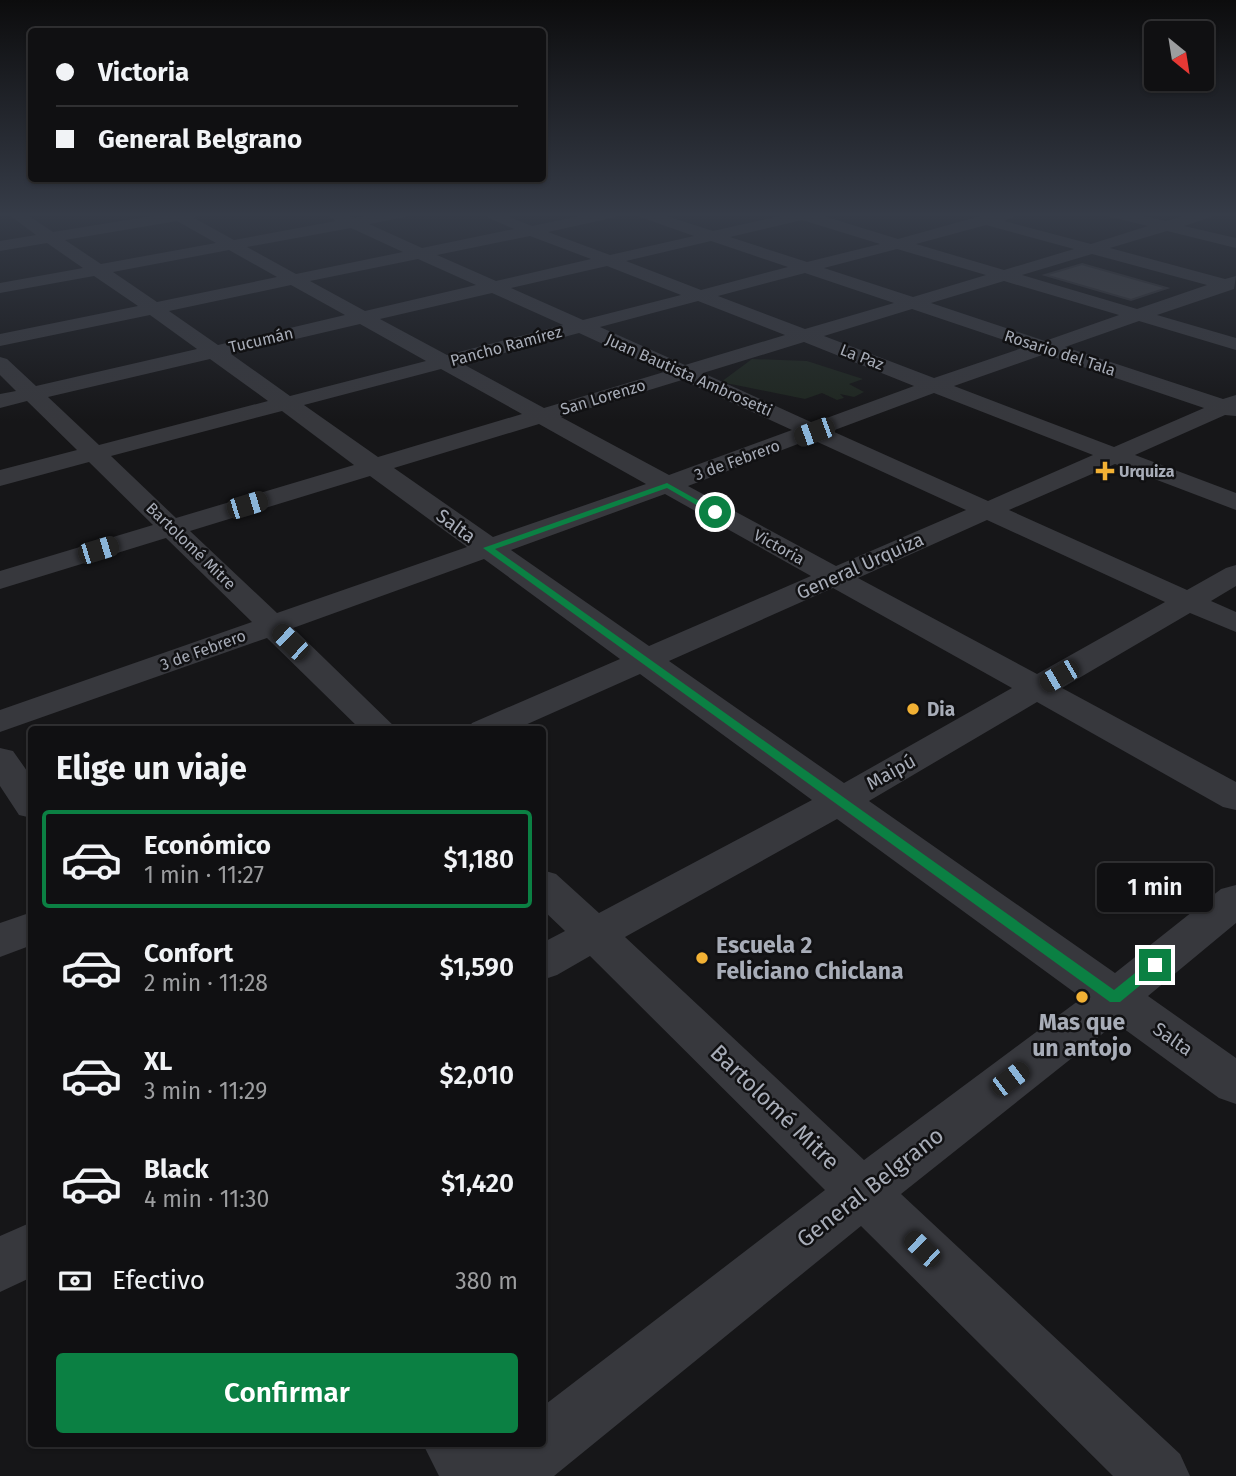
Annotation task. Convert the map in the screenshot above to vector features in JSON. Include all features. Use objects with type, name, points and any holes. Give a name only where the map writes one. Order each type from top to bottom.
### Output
[{"type":"street","points":[[0,288],[28,283]]},
{"type":"street","name":"Salta","points":[[117,283],[1236,1084]]},
{"type":"street","points":[[0,340],[274,283]]},
{"type":"street","name":"Victoria","points":[[300,283],[1236,798]]},
{"type":"street","name":"Juan Bautista Ambrosetti","points":[[485,283],[1236,623]]},
{"type":"street","name":"Tucumán","points":[[0,401],[512,283]]},
{"type":"street","name":"La Paz","points":[[665,283],[1236,502]]},
{"type":"street","name":"Pancho Ramírez","points":[[0,478],[749,283]]},
{"type":"street","name":"Rosario del Tala","points":[[851,283],[1232,407]]},
{"type":"street","name":"San Lorenzo","points":[[0,580],[977,283]]},
{"type":"street","points":[[1030,283],[1236,344]]},
{"type":"street","name":"3 de Febrero","points":[[0,722],[667,485],[936,385],[1136,314],[1233,284]]},
{"type":"street","name":"Bartolomé Mitre","points":[[0,363],[378,726]]},
{"type":"street","name":"General Urquiza","points":[[493,726],[987,510],[1232,407]]},
{"type":"street","name":"Maipú","points":[[546,961],[840,801],[1236,574]]},
{"type":"street","points":[[0,759],[28,800]]},
{"type":"street","name":"Bartolomé Mitre","points":[[546,888],[1158,1476]]},
{"type":"street","name":"General Belgrano","points":[[546,1443],[863,1192],[1115,998],[1236,900]]},
{"type":"street","points":[[0,941],[28,929]]},
{"type":"street","points":[[0,1265],[28,1250]]},
{"type":"street","points":[[456,1447],[475,1476]]},
{"type":"street","name":"General Belgrano","points":[[504,1476],[541,1447]]},
{"type":"shaded area","points":[[752,359],[807,361],[863,379],[849,384],[864,392],[854,397],[840,394],[844,398],[837,400],[822,393],[805,399],[721,382]]},
{"type":"building","points":[[1072,283],[1149,283],[1167,288],[1131,300]]},
{"type":"place","name":"Urquiza","points":[[1105,471]]},
{"type":"place","name":"Dia","points":[[913,709]]},
{"type":"place","name":"Escuela 2 Feliciano Chiclana","points":[[702,958]]},
{"type":"place","name":"Mas que un antojo","points":[[1082,997]]},
{"type":"route","points":[[715,512],[667,485],[488,548],[1115,998],[1155,965]]}]
